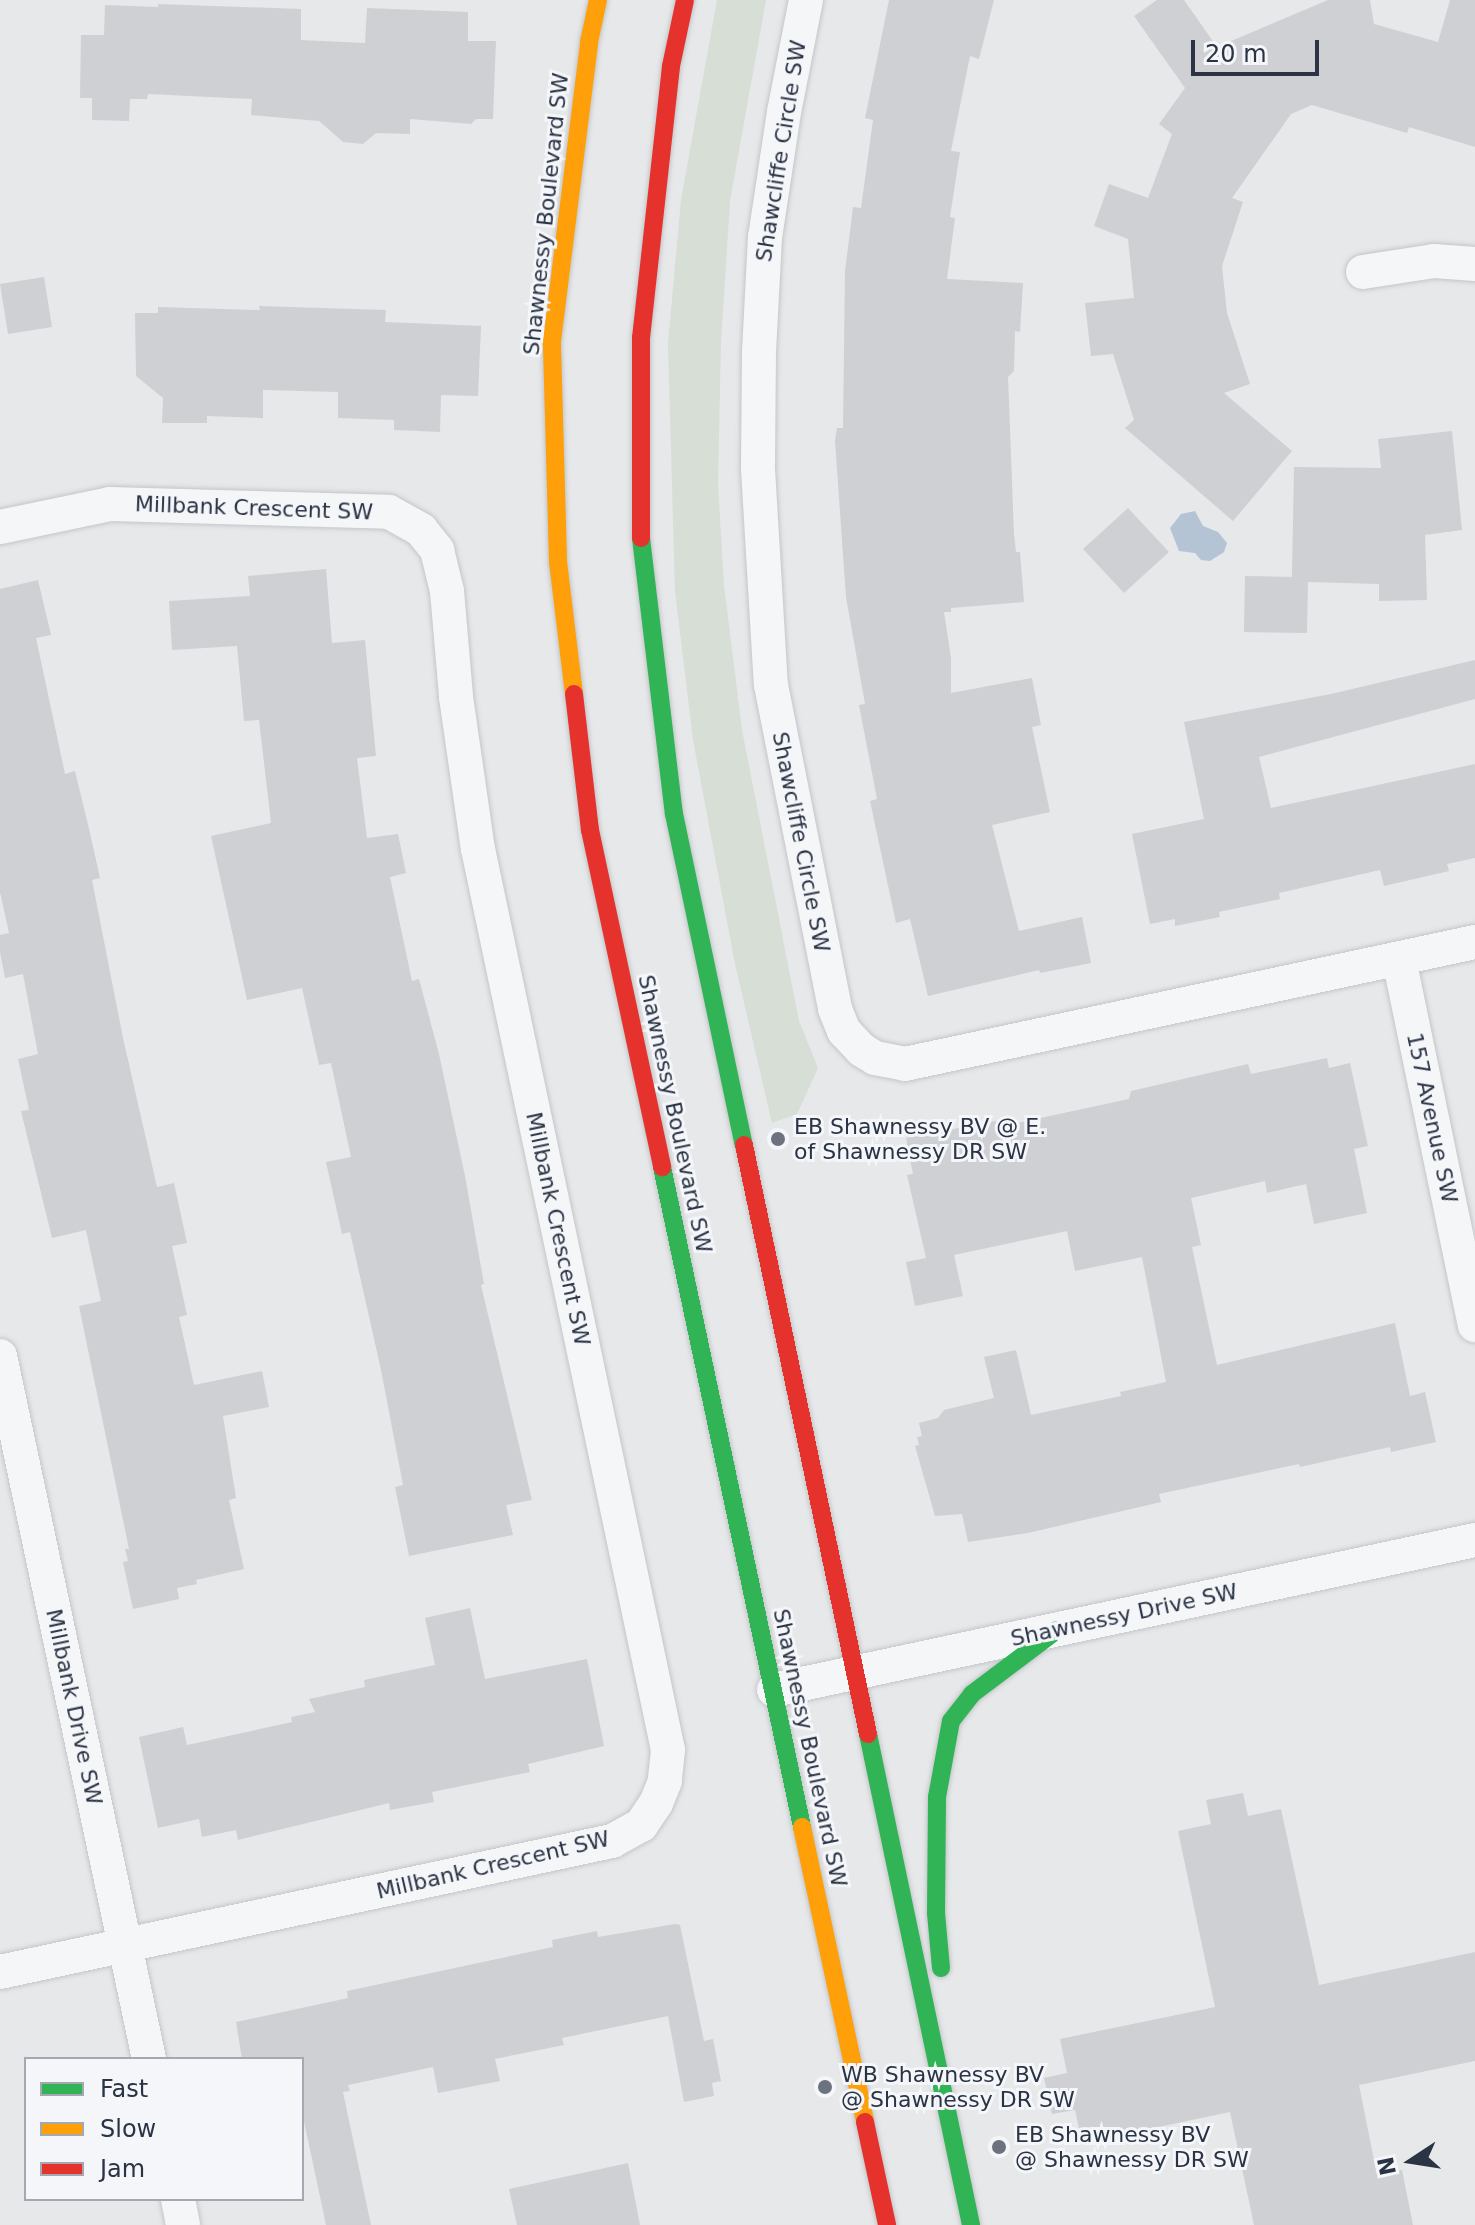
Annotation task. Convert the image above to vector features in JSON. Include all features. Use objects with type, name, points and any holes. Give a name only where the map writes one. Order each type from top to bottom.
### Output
[{"type":"main road","name":"Shawnessy Boulevard SW","points":[[598,0],[589,42],[552,341],[558,561],[590,830],[887,2225]]},
{"type":"main road","points":[[685,0],[671,66],[641,338],[641,548],[674,814],[971,2225]]},
{"type":"main road","points":[[960,2169],[936,1913],[937,1797],[951,1721],[972,1694],[1057,1630]]},
{"type":"street","name":"Shawcliffe Circle SW","points":[[806,0],[784,112],[765,237],[759,351],[758,469],[771,685],[828,979],[844,1031],[862,1050],[875,1058],[905,1064],[1475,942]]},
{"type":"street","points":[[1363,272],[1434,261],[1475,264]]},
{"type":"street","name":"Millbank Crescent SW","points":[[0,527],[110,504],[389,512],[421,530],[437,550],[447,591],[456,697],[478,849],[668,1750],[665,1781],[656,1803],[641,1825],[612,1841],[0,1972]]},
{"type":"street","name":"157 Avenue SW","points":[[1399,959],[1475,1325]]},
{"type":"street","name":"Millbank Drive SW","points":[[0,1356],[149,2057]]},
{"type":"street","name":"Shawnessy Drive SW","points":[[774,1690],[1475,1540]]},
{"type":"street","points":[[178,2201],[183,2225]]},
{"type":"shaded area","points":[[717,0],[766,0],[730,201],[721,342],[718,484],[724,585],[742,730],[799,1021],[818,1068],[797,1114],[772,1123],[735,964],[693,740],[675,591],[668,344],[681,200]]},
{"type":"water","points":[[1195,511],[1203,526],[1218,532],[1227,543],[1224,552],[1210,561],[1201,560],[1195,553],[1179,551],[1170,528],[1181,514]]},
{"type":"building","points":[[889,0],[994,0],[979,59],[970,56],[951,151],[960,152],[950,217],[955,218],[947,279],[1023,283],[1020,332],[1015,331],[1014,371],[1008,377],[1014,534],[1016,552],[1020,552],[1024,602],[951,608],[951,612],[944,612],[951,658],[951,693],[1032,678],[1041,725],[1032,727],[1050,812],[992,825],[1019,931],[1082,917],[1091,963],[1040,973],[1039,970],[928,996],[910,919],[896,923],[870,801],[877,799],[859,705],[865,704],[846,597],[835,441],[837,428],[843,428],[845,271],[853,207],[861,208],[873,120],[865,118]]},
{"type":"building","points":[[1157,0],[1184,0],[1217,47],[1328,0],[1370,0],[1374,24],[1438,42],[1450,0],[1475,0],[1475,147],[1409,127],[1407,133],[1312,105],[1291,114],[1232,198],[1243,202],[1222,266],[1227,313],[1250,384],[1224,393],[1292,451],[1233,521],[1125,428],[1134,420],[1113,354],[1091,356],[1085,303],[1134,298],[1128,239],[1094,226],[1109,184],[1148,198],[1172,134],[1159,124],[1185,88],[1134,16]]},
{"type":"building","points":[[158,4],[301,9],[301,40],[365,43],[367,8],[468,12],[468,41],[496,41],[493,119],[476,119],[471,124],[410,119],[410,134],[376,133],[363,144],[343,142],[319,121],[251,115],[252,99],[148,94],[147,99],[130,99],[129,121],[92,120],[92,98],[80,98],[81,35],[104,35],[105,5],[158,7]]},
{"type":"building","points":[[44,277],[52,327],[8,334],[0,284]]},
{"type":"building","points":[[259,306],[386,310],[385,322],[481,326],[478,396],[441,395],[440,432],[394,430],[394,420],[338,418],[338,392],[263,390],[263,418],[207,416],[207,423],[162,423],[163,398],[136,376],[135,313],[158,313],[158,307],[260,310]]},
{"type":"building","points":[[1452,431],[1462,530],[1425,535],[1427,600],[1379,601],[1379,584],[1308,582],[1307,633],[1244,632],[1245,576],[1292,577],[1294,467],[1381,468],[1378,439]]},
{"type":"building","points":[[1128,508],[1169,552],[1124,593],[1083,549]]},
{"type":"building","points":[[326,569],[332,643],[365,640],[376,756],[357,758],[367,838],[398,834],[406,873],[390,877],[412,981],[419,979],[439,1054],[465,1176],[484,1284],[481,1285],[532,1500],[506,1505],[513,1535],[409,1556],[395,1487],[403,1485],[381,1370],[350,1232],[342,1234],[326,1162],[351,1157],[331,1063],[319,1065],[302,988],[247,1000],[211,836],[271,823],[259,720],[244,721],[237,646],[172,650],[169,601],[250,596],[248,576]]},
{"type":"building","points":[[38,580],[51,635],[36,638],[65,774],[75,771],[100,878],[92,880],[123,1038],[157,1187],[174,1183],[187,1243],[172,1246],[187,1315],[179,1317],[194,1385],[262,1371],[269,1407],[223,1416],[236,1498],[229,1500],[244,1569],[196,1580],[197,1584],[177,1588],[179,1599],[133,1609],[123,1562],[128,1561],[125,1549],[129,1549],[79,1306],[101,1301],[86,1230],[52,1238],[21,1111],[29,1110],[18,1059],[38,1054],[23,974],[5,978],[0,952],[0,935],[9,933],[0,892],[0,589]]},
{"type":"building","points":[[1475,660],[1475,699],[1259,757],[1271,808],[1475,764],[1475,858],[1447,864],[1449,871],[1384,886],[1380,870],[1279,893],[1280,899],[1219,912],[1220,917],[1175,926],[1175,919],[1150,924],[1132,834],[1204,819],[1184,722],[1331,694]]},
{"type":"building","points":[[1327,1058],[1329,1068],[1350,1063],[1368,1146],[1354,1149],[1367,1213],[1314,1224],[1306,1184],[1267,1193],[1265,1181],[1191,1198],[1201,1245],[1192,1247],[1217,1365],[1395,1323],[1410,1396],[1425,1392],[1436,1442],[1391,1452],[1390,1447],[1300,1467],[1299,1464],[1159,1494],[1161,1502],[1028,1533],[968,1542],[962,1514],[935,1516],[915,1446],[919,1445],[917,1437],[922,1436],[919,1423],[938,1418],[944,1410],[994,1398],[984,1357],[1016,1350],[1031,1415],[1121,1396],[1120,1392],[1166,1382],[1142,1257],[1075,1271],[1067,1231],[954,1255],[963,1296],[915,1306],[906,1262],[926,1258],[907,1175],[913,1174],[906,1138],[1011,1118],[1012,1124],[1129,1099],[1131,1091],[1248,1064],[1251,1074]]},
{"type":"building","points":[[470,1608],[485,1679],[587,1659],[604,1746],[528,1764],[530,1772],[432,1792],[434,1802],[390,1810],[389,1803],[238,1840],[236,1830],[202,1837],[199,1819],[158,1828],[139,1737],[183,1727],[187,1745],[292,1722],[291,1717],[315,1712],[309,1699],[365,1687],[364,1680],[435,1665],[425,1618]]},
{"type":"building","points":[[1243,1793],[1248,1816],[1281,1809],[1319,1985],[1475,1952],[1475,2061],[1359,2085],[1377,2175],[1402,2170],[1413,2225],[1254,2225],[1230,2112],[1082,2143],[1075,2110],[1052,2114],[1044,2078],[1067,2073],[1060,2039],[1215,2007],[1178,1831],[1211,1824],[1206,1800]]},
{"type":"building","points":[[680,1925],[704,2041],[713,2039],[721,2081],[712,2083],[714,2096],[684,2102],[668,2016],[562,2038],[564,2045],[495,2059],[500,2081],[438,2093],[433,2067],[348,2085],[350,2091],[343,2092],[371,2225],[326,2225],[304,2121],[304,2057],[242,2057],[236,2022],[348,1998],[347,1991],[553,1947],[552,1940],[597,1931],[598,1937]]},
{"type":"building","points":[[628,2163],[640,2225],[517,2225],[509,2189]]},
{"type":"traffic: fast","points":[[641,538],[674,814],[744,1145]]},
{"type":"traffic: fast","points":[[662,1167],[802,1827]]},
{"type":"traffic: fast","points":[[941,1968],[936,1913],[937,1797],[951,1721],[972,1694],[1057,1630]]},
{"type":"traffic: fast","points":[[868,1734],[971,2225]]},
{"type":"traffic: slow","points":[[574,694],[558,561],[552,341],[589,42],[598,0]]},
{"type":"traffic: slow","points":[[802,1827],[865,2122]]},
{"type":"traffic: jam","points":[[641,538],[641,338],[671,66],[685,0]]},
{"type":"traffic: jam","points":[[574,694],[590,830],[662,1167]]},
{"type":"traffic: jam","points":[[744,1145],[868,1734]]},
{"type":"traffic: jam","points":[[865,2122],[887,2225]]},
{"type":"place","name":"EB Shawnessy BV @ E. of Shawnessy DR SW","points":[[778,1139]]},
{"type":"place","name":"WB Shawnessy BV @ Shawnessy DR SW","points":[[825,2087]]},
{"type":"place","name":"EB Shawnessy BV @ Shawnessy DR SW","points":[[999,2147]]}]
